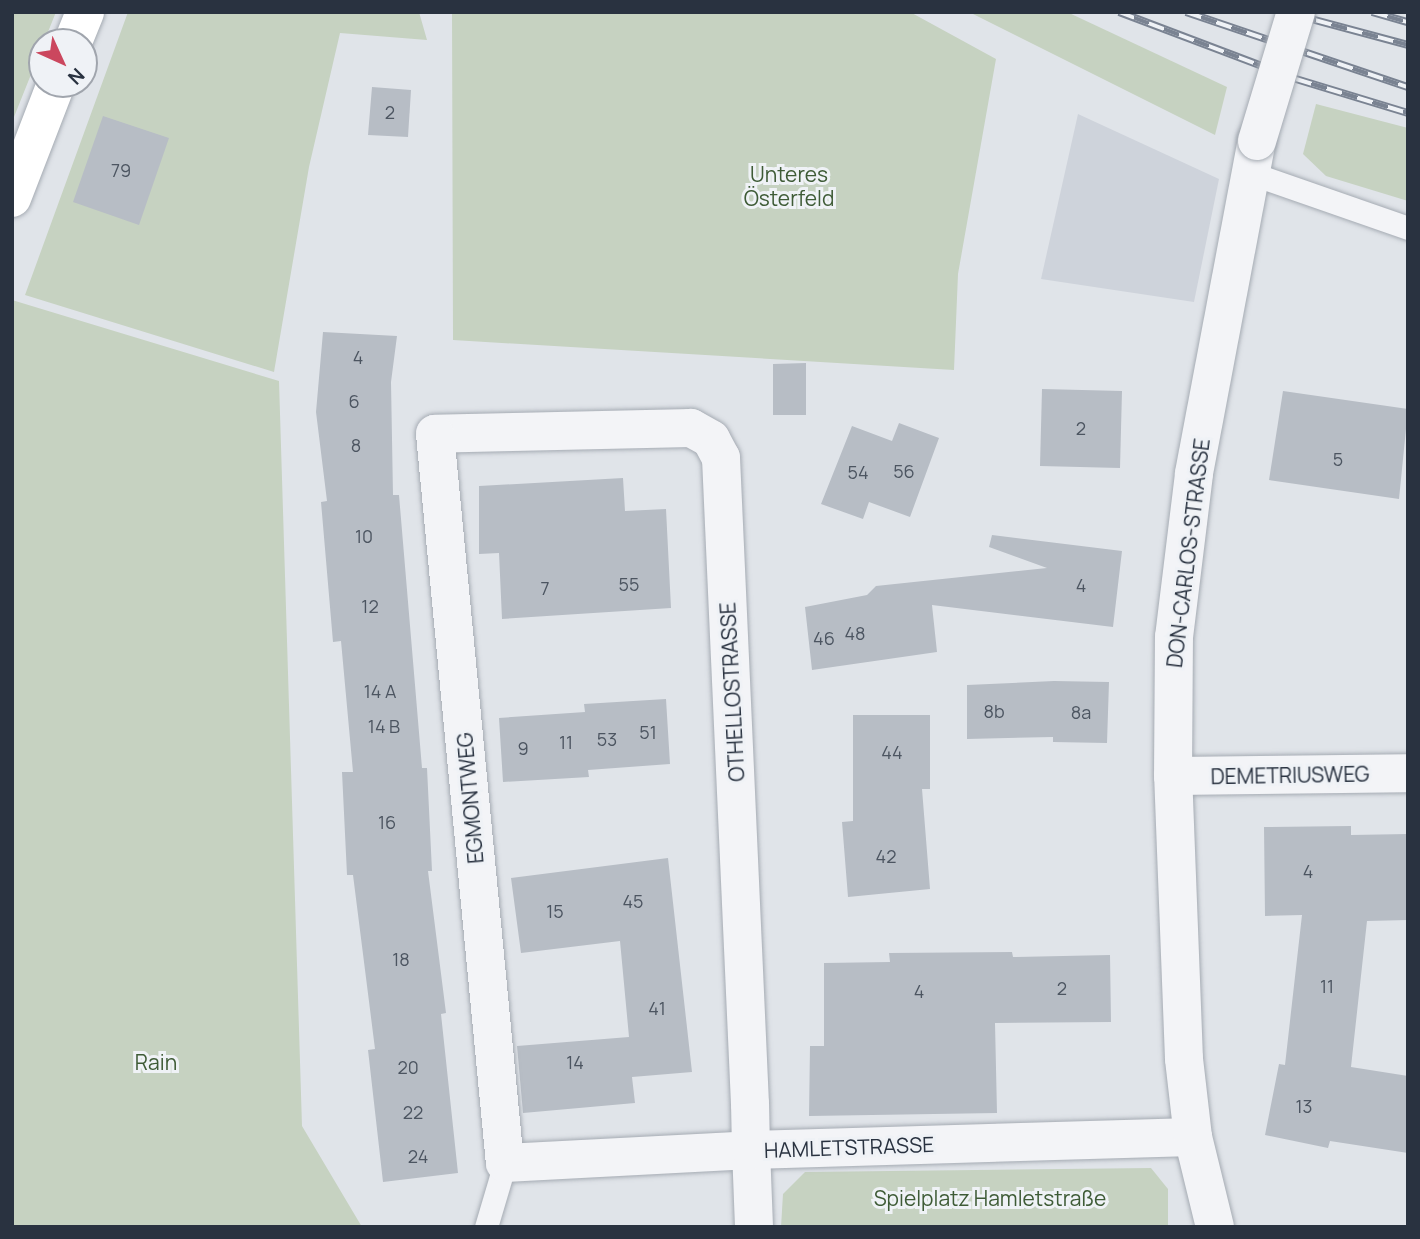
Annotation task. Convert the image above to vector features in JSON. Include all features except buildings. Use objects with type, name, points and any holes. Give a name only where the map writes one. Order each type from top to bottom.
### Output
[{"type":"main road","points":[[12,198],[51,98]]},
{"type":"street","name":"DON-CARLOS-STRASSE","points":[[1215,1227],[1193,1137],[1184,1059],[1173,776],[1174,638],[1189,514],[1254,157],[1296,12]]},
{"type":"street","name":"OTHELLOSTRASSE","points":[[435,434],[691,428],[711,439],[721,458],[754,1227]]},
{"type":"street","name":"EGMONTWEG","points":[[435,434],[505,1163]]},
{"type":"street","name":"DEMETRIUSWEG","points":[[1173,776],[1408,773]]},
{"type":"street","name":"HAMLETSTRASSE","points":[[505,1163],[751,1150],[1193,1137]]},
{"type":"lane","points":[[1254,157],[1408,228]]},
{"type":"lane","points":[[486,1227],[505,1163]]},
{"type":"shaded area","points":[[1078,114],[1219,179],[1194,302],[1041,279]]},
{"type":"green space","points":[[12,12],[56,12],[50,28],[28,28],[28,82],[12,122]]},
{"type":"green space","points":[[128,12],[419,12],[427,40],[340,33],[309,167],[274,372],[25,295]]},
{"type":"green space","name":"Unteres Österfeld","points":[[452,12],[910,12],[996,59],[958,274],[954,370],[453,340]]},
{"type":"green space","points":[[969,12],[1067,12],[1227,87],[1215,135]]},
{"type":"green space","points":[[1316,104],[1408,128],[1408,201],[1326,176],[1303,154]]},
{"type":"green space","name":"Rain","points":[[12,300],[279,381],[302,1126],[362,1227],[12,1227]]},
{"type":"green space","name":"Spielplatz Hamletstraße","points":[[1151,1168],[1168,1189],[1168,1227],[781,1227],[783,1194],[805,1172]]},
{"type":"railway","points":[[1119,12],[1296,79],[1408,113]]},
{"type":"railway","points":[[1186,12],[1408,87]]},
{"type":"railway","points":[[1285,12],[1408,45]]},
{"type":"railway","points":[[1372,12],[1408,22]]}]
